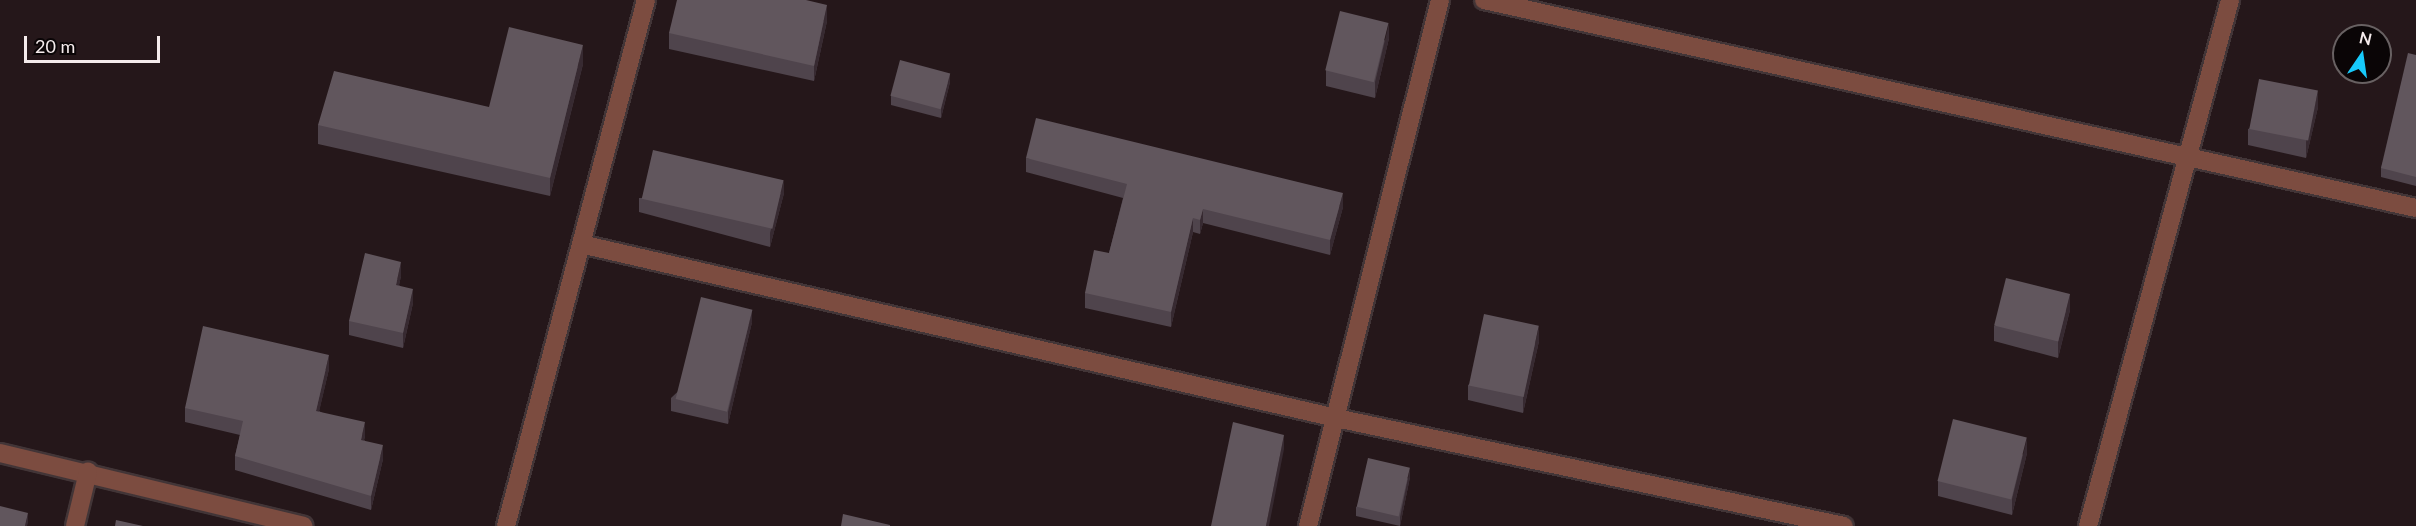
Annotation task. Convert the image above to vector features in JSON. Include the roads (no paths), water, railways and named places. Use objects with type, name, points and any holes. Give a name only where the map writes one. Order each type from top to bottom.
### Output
[{"type":"street","points":[[506,526],[585,245],[646,0]]},
{"type":"street","points":[[1308,526],[1440,0]]},
{"type":"street","points":[[1484,0],[2416,208]]},
{"type":"street","points":[[2088,526],[2192,158],[2230,0]]},
{"type":"street","points":[[585,245],[1336,418],[1845,526]]},
{"type":"street","points":[[0,453],[88,472],[303,526]]},
{"type":"street","points":[[75,526],[88,472]]}]
